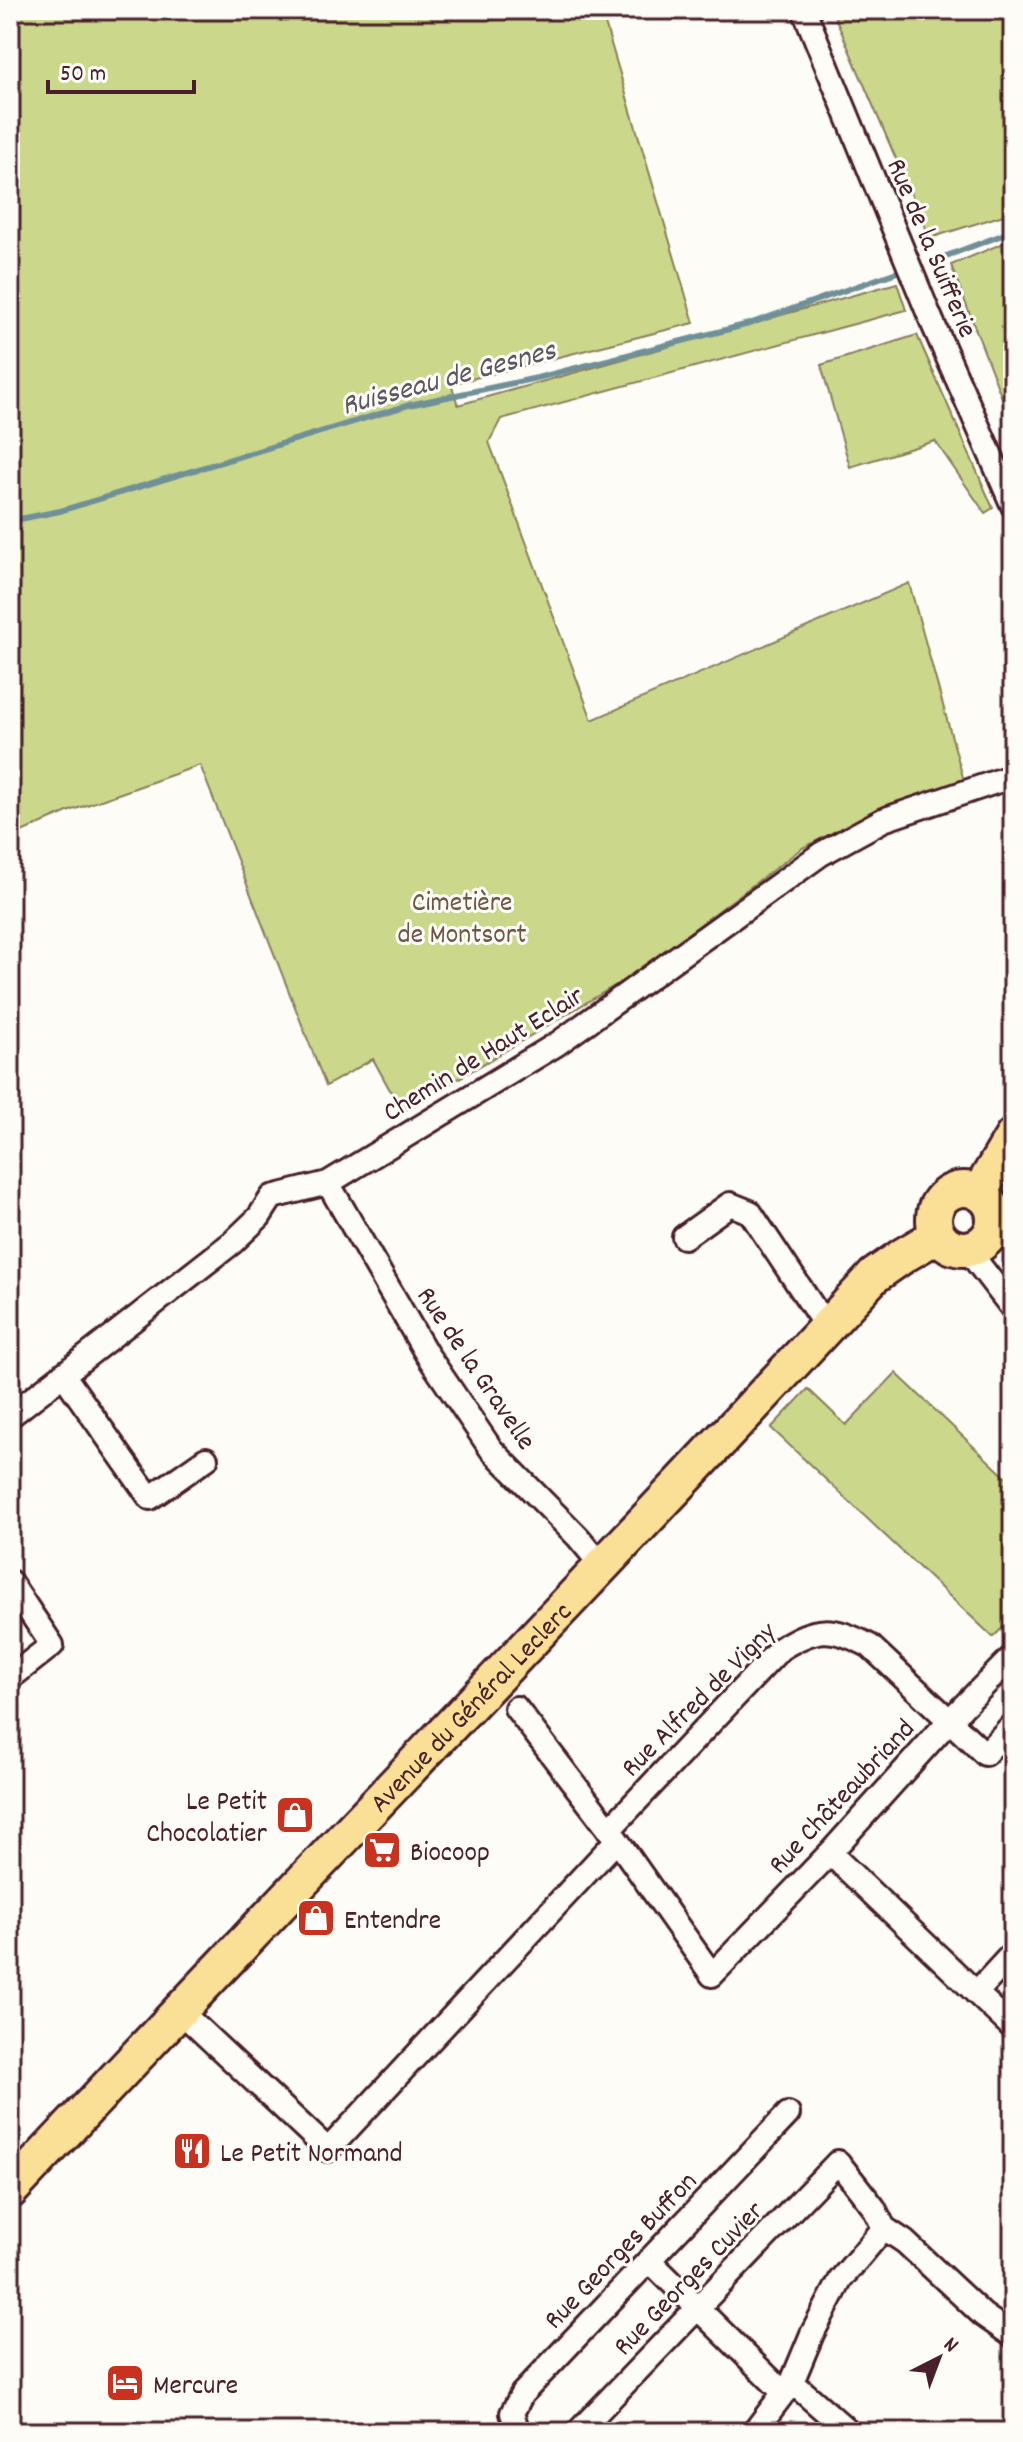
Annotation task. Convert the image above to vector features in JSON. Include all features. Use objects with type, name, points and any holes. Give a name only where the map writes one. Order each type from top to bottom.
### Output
[{"type":"main road","points":[[979,1193],[1013,1136]]},
{"type":"main road","points":[[962,1188],[979,1193],[989,1202],[1003,1234],[980,1244],[952,1242],[933,1218],[935,1209],[945,1195],[962,1188]]},
{"type":"main road","name":"Avenue du Général Leclerc","points":[[10,2191],[603,1567],[874,1276],[952,1242]]},
{"type":"street","name":"Rue de la Suifferie","points":[[804,10],[930,317],[1013,506]]},
{"type":"street","name":"Chemin de Haut Eclair","points":[[10,1416],[233,1242],[259,1217],[272,1197],[328,1183],[557,1044],[821,854],[883,820],[1013,776]]},
{"type":"street","name":"Rue de la Gravelle","points":[[328,1183],[426,1353],[491,1449],[578,1537],[603,1567]]},
{"type":"street","points":[[684,1237],[730,1204],[750,1212],[827,1328]]},
{"type":"street","points":[[952,1242],[1013,1309]]},
{"type":"street","points":[[63,1374],[150,1498],[206,1459]]},
{"type":"street","points":[[10,1582],[52,1645],[10,1678]]},
{"type":"street","name":"Rue Alfred de Vigny","points":[[179,2010],[328,2150],[780,1649],[802,1635],[825,1630],[851,1636],[870,1646],[985,1754],[1013,1724]]},
{"type":"street","name":"Rue Châteaubriand","points":[[613,1835],[712,1975],[1013,1656]]},
{"type":"street","points":[[516,1708],[613,1835]]},
{"type":"street","points":[[830,1853],[1013,2028]]},
{"type":"street","points":[[976,1993],[1013,1953]]},
{"type":"street","name":"Rue Georges Buffon","points":[[518,2432],[512,2413],[522,2394],[788,2114]]},
{"type":"street","name":"Rue Georges Cuvier","points":[[578,2432],[838,2162],[874,2208],[884,2228]]},
{"type":"street","points":[[754,2432],[788,2387],[841,2279],[884,2228],[905,2242],[983,2315],[1013,2336]]},
{"type":"street","points":[[650,2261],[788,2387],[849,2432]]},
{"type":"green space","name":"Cimetière de Montsort","points":[[10,10],[601,10],[694,323],[451,384],[458,405],[897,283],[906,310],[501,419],[489,442],[592,720],[909,583],[964,781],[891,804],[802,848],[636,973],[402,1112],[373,1059],[326,1086],[200,765],[70,811],[10,837]]},
{"type":"green space","points":[[832,10],[1013,10],[1013,212],[930,238]]},
{"type":"green space","points":[[1013,239],[1013,427],[951,265]]},
{"type":"green space","points":[[917,335],[993,508],[985,513],[935,441],[850,467],[821,365]]},
{"type":"green space","points":[[896,1373],[1013,1484],[1013,1618],[993,1637],[771,1428],[808,1389],[846,1425]]},
{"type":"waterway","name":"Ruisseau de Gesnes","points":[[933,261],[1013,231]]},
{"type":"waterway","name":"Ruisseau de Gesnes","points":[[10,521],[60,511],[409,405],[537,378],[749,324],[897,272]]},
{"type":"place","name":"Le Petit Chocolatier","points":[[295,1815]]},
{"type":"place","name":"Biocoop","points":[[382,1850]]},
{"type":"place","name":"Entendre","points":[[316,1918]]},
{"type":"place","name":"Le Petit Normand","points":[[192,2151]]},
{"type":"place","name":"Mercure","points":[[125,2383]]}]
